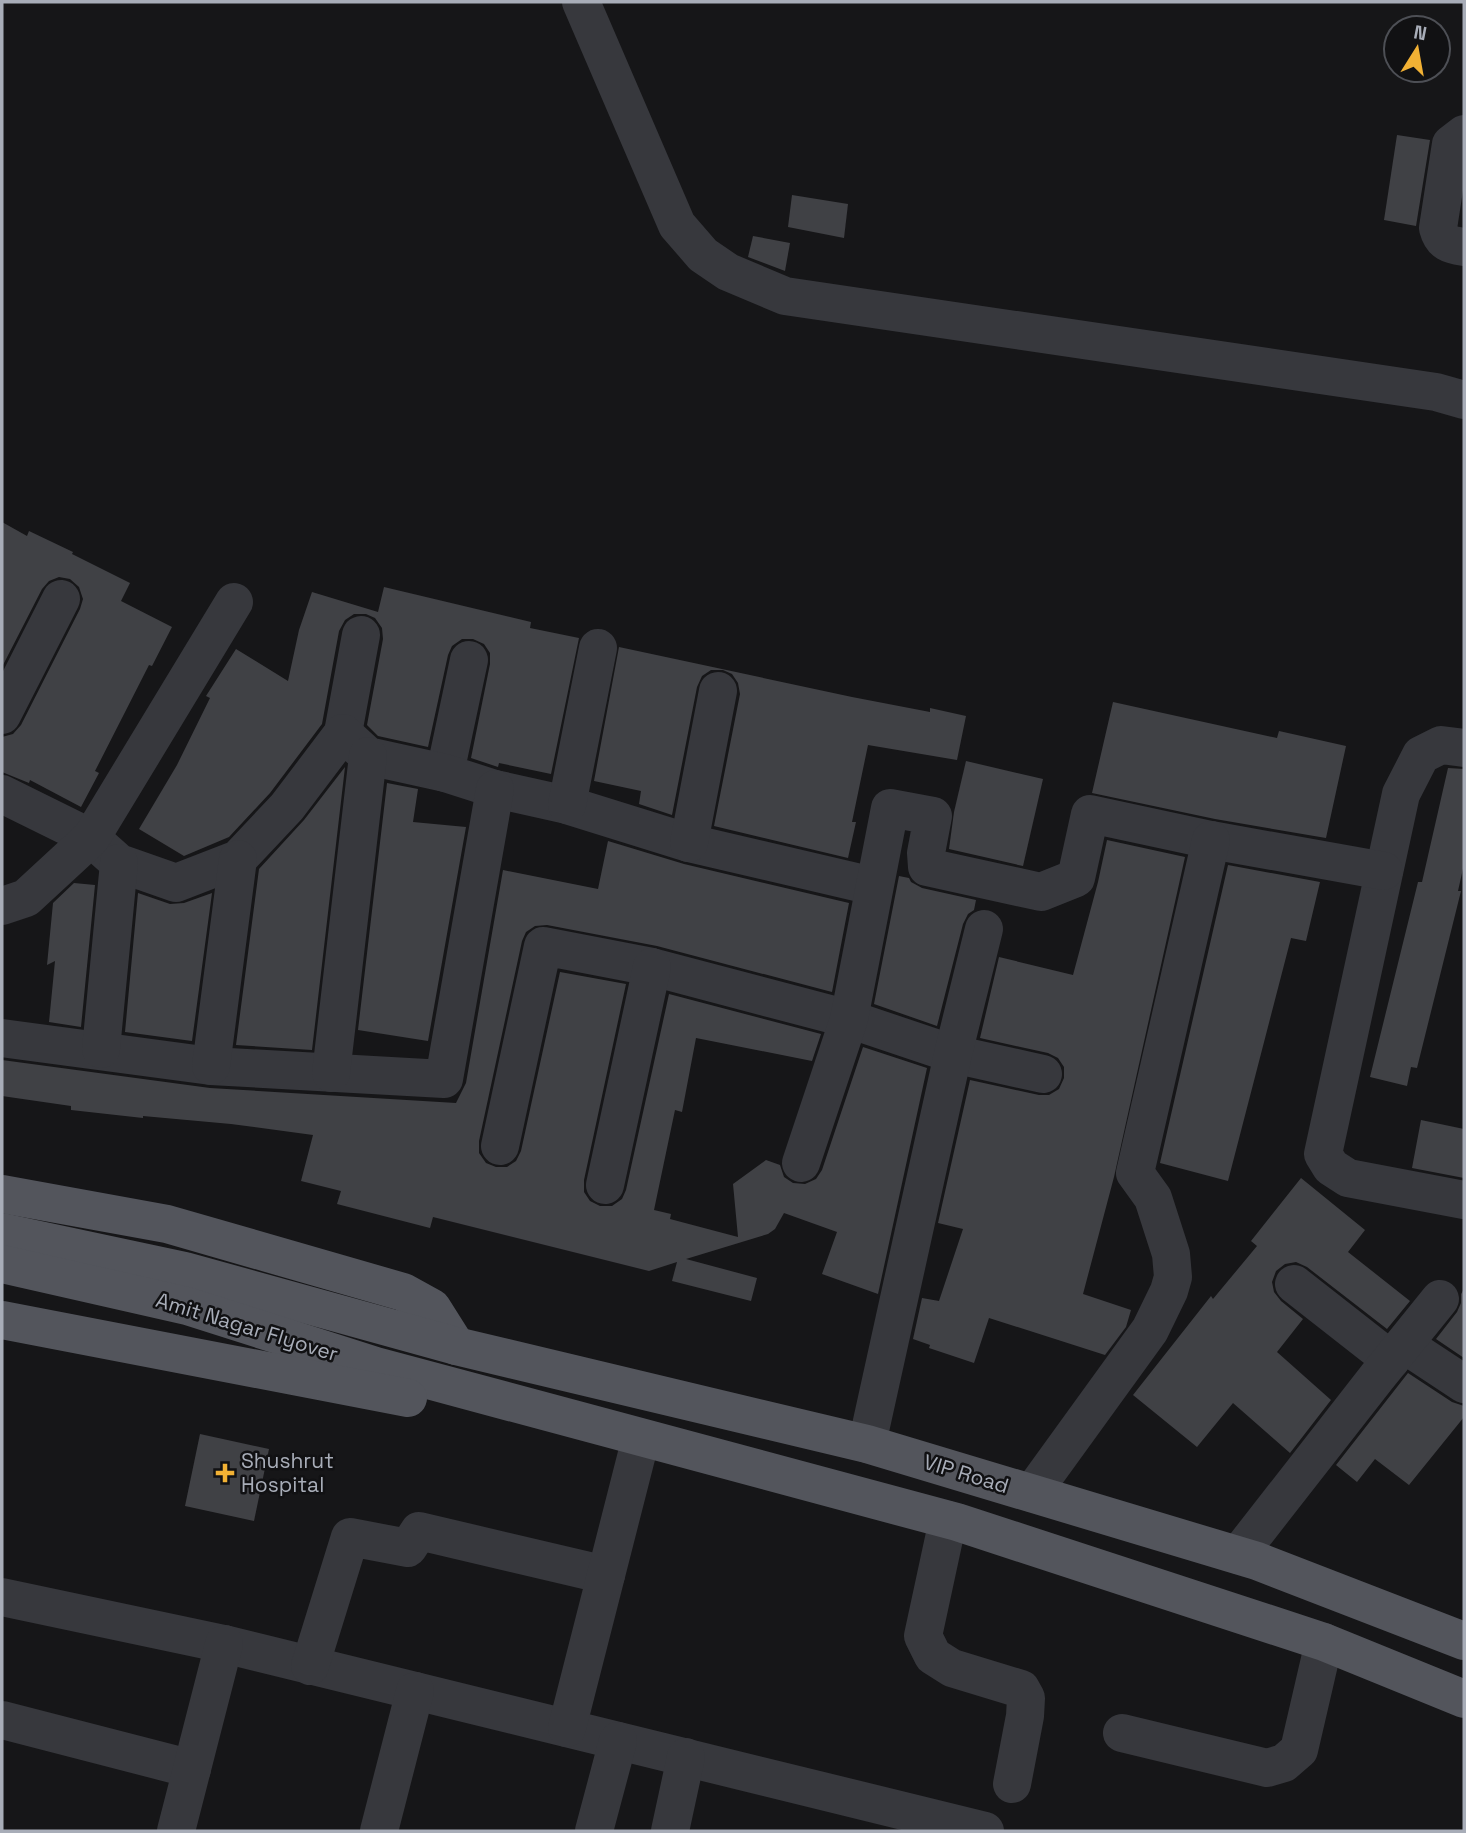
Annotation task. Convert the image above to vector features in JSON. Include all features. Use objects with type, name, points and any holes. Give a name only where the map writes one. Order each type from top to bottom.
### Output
[{"type":"main road","points":[[2,1194],[167,1224],[403,1292],[432,1308],[456,1346]]},
{"type":"main road","name":"Amit Nagar Flyover","points":[[2,1232],[185,1270],[456,1346]]},
{"type":"main road","name":"Amit Nagar Flyover","points":[[2,1264],[187,1306],[376,1366],[641,1438]]},
{"type":"main road","points":[[2,1320],[430,1402],[490,1396]]},
{"type":"main road","name":"VIP Road","points":[[456,1346],[867,1444],[1257,1561],[1464,1641]]},
{"type":"main road","points":[[641,1438],[948,1520],[1324,1642],[1464,1699]]},
{"type":"street","points":[[581,2],[677,225],[703,256],[728,272],[785,296],[1436,392],[1464,400]]},
{"type":"street","points":[[1464,134],[1451,144],[1438,228],[1441,238],[1451,245],[1464,247]]},
{"type":"street","points":[[2,715],[61,599]]},
{"type":"street","points":[[101,1049],[105,851],[234,602]]},
{"type":"street","points":[[331,1073],[361,635]]},
{"type":"street","points":[[567,805],[598,648]]},
{"type":"street","points":[[445,774],[470,660]]},
{"type":"street","points":[[689,843],[719,691]]},
{"type":"street","points":[[2,794],[105,851],[176,883],[238,859],[287,807],[355,744]]},
{"type":"street","points":[[355,744],[495,789],[567,805],[689,843],[873,886]]},
{"type":"street","points":[[1464,748],[1441,745],[1421,755],[1401,794],[1323,1154],[1331,1167],[1348,1178],[1464,1200]]},
{"type":"street","points":[[2,1038],[101,1049],[211,1066],[444,1079],[495,789]]},
{"type":"street","points":[[801,1163],[849,1019],[890,808],[933,816],[926,853],[927,867],[1041,892],[1076,878],[1090,814],[1210,840],[1384,871]]},
{"type":"street","points":[[1032,1493],[1150,1330],[1169,1292],[1173,1277],[1171,1254],[1153,1198],[1135,1174],[1210,840]]},
{"type":"street","points":[[2,906],[26,898],[105,851]]},
{"type":"street","points":[[211,1066],[238,859]]},
{"type":"street","points":[[867,1444],[953,1054],[984,929]]},
{"type":"street","points":[[499,1146],[543,946],[652,967],[849,1019],[953,1054],[1043,1074]]},
{"type":"street","points":[[605,1185],[652,967]]},
{"type":"street","points":[[1294,1284],[1398,1352],[1464,1384]]},
{"type":"street","points":[[1238,1555],[1440,1300]]},
{"type":"street","points":[[567,1728],[641,1438]]},
{"type":"street","points":[[948,1520],[923,1636],[933,1656],[952,1668],[1021,1689],[1027,1698],[1026,1716],[1012,1784]]},
{"type":"street","points":[[310,1665],[350,1537],[408,1548],[419,1531],[606,1575]]},
{"type":"street","points":[[2,1597],[224,1644],[985,1831]]},
{"type":"street","points":[[1122,1733],[1266,1768],[1284,1763],[1298,1750],[1324,1642]]},
{"type":"street","points":[[176,1831],[224,1644]]},
{"type":"street","points":[[379,1831],[415,1691]]},
{"type":"street","points":[[2,1720],[192,1769]]},
{"type":"street","points":[[594,1831],[618,1741]]},
{"type":"street","points":[[670,1831],[685,1757]]},
{"type":"building","points":[[1397,135],[1430,140],[1416,226],[1384,220]]},
{"type":"building","points":[[792,195],[848,204],[844,238],[788,227]]},
{"type":"building","points":[[753,236],[790,243],[785,271],[748,257]]},
{"type":"building","points":[[2,522],[27,536],[29,531],[130,583],[121,601],[172,627],[152,666],[149,665],[95,771],[99,773],[81,807],[30,780],[29,783],[2,772],[2,737],[13,734],[21,725],[83,599],[79,587],[70,579],[59,577],[49,581],[42,589],[2,667]]},
{"type":"building","points":[[384,587],[531,622],[530,628],[579,638],[551,774],[499,763],[498,767],[471,758],[490,664],[490,653],[484,644],[473,639],[462,639],[452,646],[448,655],[428,747],[378,736],[367,725],[383,639],[382,628],[375,618],[366,614],[354,614],[345,620],[339,631],[322,724],[270,793],[229,837],[184,856],[139,829],[177,765],[210,698],[206,696],[236,649],[288,681],[299,630],[312,592],[378,612]]},
{"type":"building","points":[[619,647],[852,697],[966,716],[957,760],[868,745],[852,822],[856,822],[848,858],[714,826],[740,694],[738,683],[732,674],[723,670],[711,670],[702,676],[697,687],[672,815],[639,804],[641,791],[594,781]]},
{"type":"building","points":[[1113,702],[1277,738],[1279,731],[1346,746],[1326,838],[1215,819],[1092,793]]},
{"type":"building","points":[[966,761],[1043,779],[1023,866],[949,849],[954,812]]},
{"type":"building","points":[[345,767],[312,1050],[236,1045],[259,869],[304,820]]},
{"type":"building","points":[[1448,768],[1464,769],[1464,864],[1458,891],[1461,891],[1417,1068],[1411,1067],[1407,1086],[1370,1077],[1418,882],[1422,882]]},
{"type":"building","points":[[387,783],[418,789],[413,822],[466,827],[428,1041],[358,1030]]},
{"type":"building","points":[[1107,840],[1185,857],[1114,1177],[1083,1294],[1131,1310],[1126,1327],[1105,1355],[989,1318],[974,1363],[929,1348],[930,1345],[913,1339],[922,1298],[939,1301],[963,1229],[938,1223],[970,1080],[1049,1095],[1059,1089],[1064,1078],[1064,1067],[1058,1058],[1048,1053],[980,1038],[999,957],[1073,975]]},
{"type":"building","points":[[608,841],[684,864],[849,903],[832,992],[657,946],[547,925],[535,926],[526,932],[522,941],[479,1141],[479,1153],[486,1163],[507,1167],[516,1161],[521,1151],[560,972],[626,984],[584,1180],[584,1192],[590,1201],[600,1206],[612,1206],[622,1199],[626,1190],[669,994],[821,1034],[812,1061],[696,1038],[682,1112],[675,1110],[654,1210],[671,1214],[670,1219],[738,1237],[733,1184],[766,1160],[780,1165],[784,1177],[793,1183],[805,1184],[816,1179],[822,1170],[863,1047],[927,1068],[878,1294],[822,1274],[837,1232],[784,1213],[775,1229],[768,1234],[686,1259],[757,1278],[751,1301],[672,1281],[677,1262],[649,1271],[433,1217],[430,1228],[337,1204],[341,1191],[301,1181],[313,1135],[231,1124],[71,1110],[71,1106],[2,1096],[2,1060],[210,1088],[456,1103],[466,1083],[503,870],[598,889]]},
{"type":"building","points":[[1228,865],[1320,882],[1306,941],[1291,938],[1228,1181],[1160,1163]]},
{"type":"building","points":[[899,876],[909,878],[922,888],[976,900],[974,910],[968,914],[963,924],[937,1026],[874,1004]]},
{"type":"building","points":[[74,883],[95,885],[81,1027],[49,1022],[55,961],[47,965],[53,903]]},
{"type":"building","points":[[138,893],[170,904],[184,903],[212,893],[192,1041],[125,1032]]},
{"type":"building","points":[[1421,1120],[1464,1129],[1464,1178],[1412,1168]]},
{"type":"building","points":[[1301,1178],[1365,1230],[1348,1252],[1410,1301],[1387,1329],[1307,1267],[1296,1262],[1285,1264],[1276,1271],[1272,1282],[1274,1292],[1303,1319],[1277,1352],[1331,1400],[1290,1453],[1233,1403],[1197,1447],[1133,1395],[1211,1296],[1213,1299],[1257,1246],[1251,1241]]},
{"type":"building","points":[[1464,1289],[1464,1358],[1436,1339],[1457,1312]]},
{"type":"building","points":[[1408,1373],[1452,1402],[1464,1406],[1464,1417],[1409,1485],[1375,1459],[1357,1482],[1336,1465]]},
{"type":"building","points":[[200,1434],[269,1449],[254,1521],[185,1506]]},
{"type":"place","name":"Shushrut Hospital","points":[[225,1473]]}]
